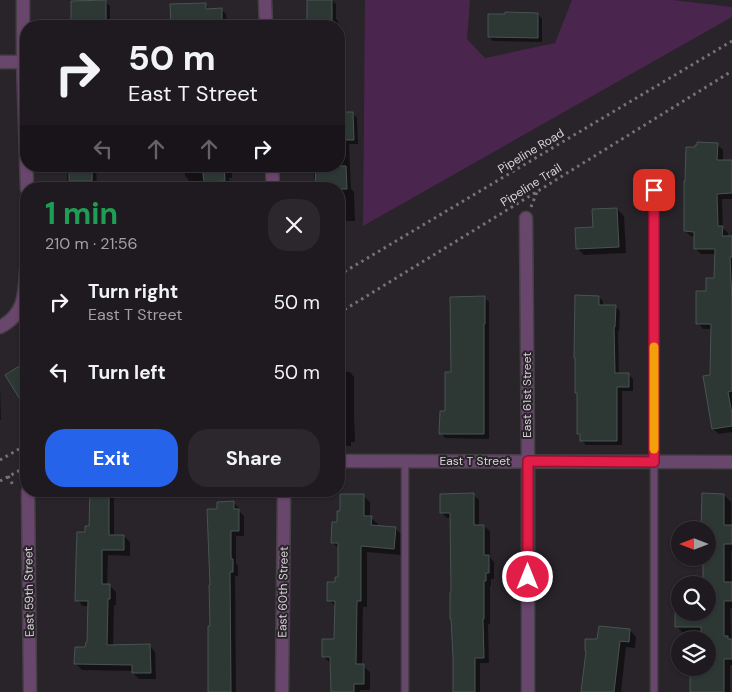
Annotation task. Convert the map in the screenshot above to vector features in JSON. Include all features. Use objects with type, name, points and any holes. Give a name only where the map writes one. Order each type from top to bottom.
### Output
[{"type":"street","points":[[23,0],[23,20]]},
{"type":"street","points":[[265,0],[266,20]]},
{"type":"street","points":[[0,62],[20,62]]},
{"type":"street","name":"East 61st Street","points":[[526,218],[528,692]]},
{"type":"street","points":[[4,325],[20,308]]},
{"type":"street","name":"East T Street","points":[[345,461],[732,462]]},
{"type":"street","name":"East 59th Street","points":[[28,497],[30,692]]},
{"type":"street","name":"East 60th Street","points":[[282,692],[284,497]]},
{"type":"lane","points":[[654,190],[654,692]]},
{"type":"lane","points":[[405,461],[405,692]]},
{"type":"path","name":"Pipeline Road","points":[[345,271],[732,41]]},
{"type":"path","name":"Pipeline Trail","points":[[345,309],[732,71]]},
{"type":"path","points":[[0,460],[20,448]]},
{"type":"path","points":[[0,481],[20,470]]},
{"type":"shaded area","points":[[365,0],[470,0],[467,39],[485,58],[555,43],[572,0],[673,0],[732,7],[732,17],[363,226]]},
{"type":"building","points":[[106,0],[106,20],[71,20],[71,1]]},
{"type":"building","points":[[307,0],[332,0],[332,20],[307,20]]},
{"type":"building","points":[[206,3],[206,9],[222,8],[222,20],[171,20],[170,4]]},
{"type":"building","points":[[505,12],[538,13],[538,38],[488,37],[488,14],[505,14]]},
{"type":"building","points":[[345,112],[353,112],[354,140],[345,140]]},
{"type":"building","points":[[697,142],[718,143],[717,160],[732,160],[732,193],[717,194],[718,226],[723,226],[722,236],[732,236],[732,257],[730,257],[732,391],[728,392],[732,426],[712,429],[703,376],[710,375],[711,324],[696,324],[696,291],[706,291],[706,278],[714,278],[715,249],[694,249],[694,232],[684,231],[686,147],[695,147]]},
{"type":"building","points":[[346,166],[347,189],[345,189],[345,182],[316,182],[315,172],[345,172]]},
{"type":"building","points":[[69,172],[92,172],[92,181],[69,181]]},
{"type":"building","points":[[203,172],[224,172],[225,181],[204,182]]},
{"type":"building","points":[[617,208],[619,247],[576,249],[575,228],[593,227],[592,209]]},
{"type":"building","points":[[575,295],[599,296],[599,305],[616,305],[614,327],[615,373],[629,373],[629,387],[617,387],[617,441],[580,441],[580,434],[577,434],[577,393],[575,393],[574,358]]},
{"type":"building","points":[[485,296],[484,434],[439,434],[440,411],[445,411],[445,372],[451,372],[450,297]]},
{"type":"building","points":[[20,366],[20,399],[5,375]]},
{"type":"building","points":[[474,493],[474,525],[484,525],[484,555],[489,555],[489,573],[486,573],[486,581],[484,581],[484,658],[475,658],[475,692],[453,692],[450,619],[450,513],[440,513],[440,494]]},
{"type":"building","points":[[702,493],[724,494],[724,525],[732,525],[732,544],[724,544],[724,582],[732,582],[732,601],[724,601],[724,636],[732,639],[732,659],[724,659],[724,692],[690,692],[690,676],[716,676],[716,631],[701,631],[701,627],[675,627],[675,621],[716,621],[716,576],[703,576],[703,566],[716,566],[716,521],[701,521]]},
{"type":"building","points":[[345,494],[364,494],[364,516],[372,516],[371,525],[396,527],[394,549],[361,546],[361,601],[357,601],[356,664],[364,664],[364,684],[354,684],[354,692],[331,692],[330,657],[322,657],[322,639],[334,639],[335,601],[327,601],[327,582],[335,582],[335,577],[338,577],[338,543],[331,543],[332,522],[337,522],[337,511],[340,511],[340,497],[345,497]]},
{"type":"building","points":[[90,497],[109,497],[109,535],[124,535],[124,550],[102,550],[102,584],[110,584],[107,645],[150,644],[151,673],[132,673],[132,665],[74,664],[75,647],[85,647],[87,642],[88,601],[75,601],[77,532],[85,532],[85,526],[89,526]]},
{"type":"building","points":[[234,501],[234,509],[239,509],[239,531],[231,531],[233,572],[230,572],[231,692],[208,692],[210,585],[207,509],[217,509],[217,502]]},
{"type":"building","points":[[599,626],[630,629],[629,642],[620,641],[614,692],[581,692],[586,651],[585,639],[597,639]]},
{"type":"slow traffic","points":[[654,347],[654,449]]},
{"type":"route","points":[[528,577],[528,461],[654,462],[654,190]]}]
